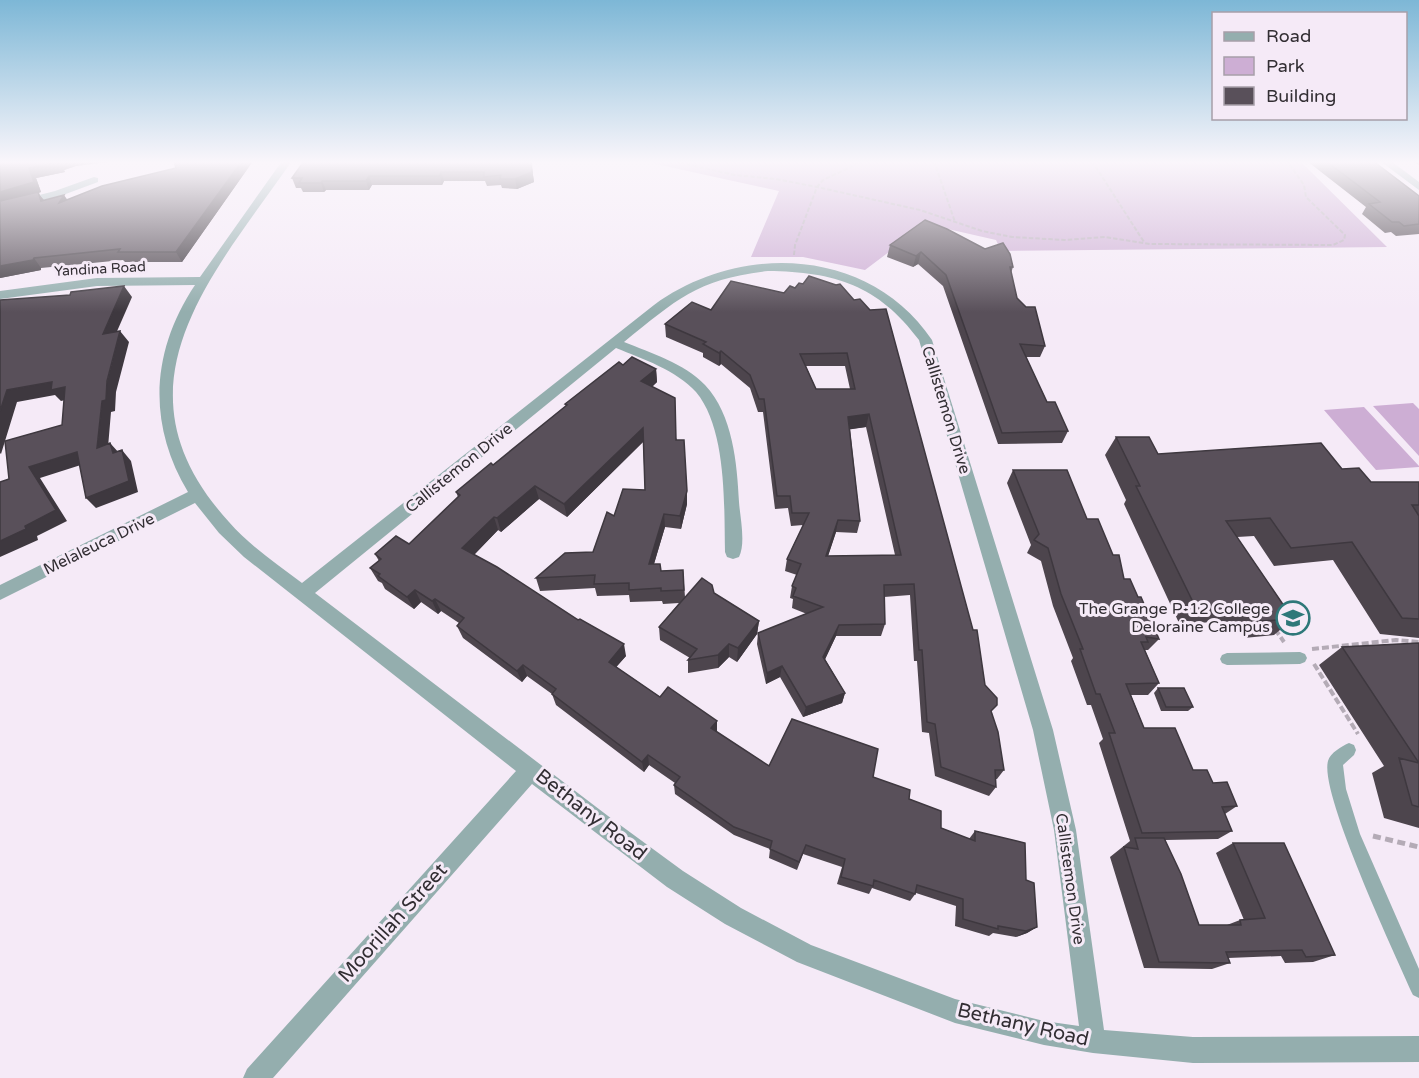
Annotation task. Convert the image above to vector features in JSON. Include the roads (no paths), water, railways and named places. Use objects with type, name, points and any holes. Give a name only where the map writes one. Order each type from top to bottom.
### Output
[{"type":"street","name":"Bethany Road","points":[[252,211],[203,281],[183,317],[175,338],[165,387],[165,414],[172,442],[182,468],[197,495],[232,537],[604,827],[675,879],[733,916],[804,954],[955,1011],[1044,1033],[1093,1041],[1193,1050],[1419,1049]]},
{"type":"street","name":"Callistemon Drive","points":[[302,593],[677,294],[708,279],[743,270],[792,268],[842,277],[880,294],[908,315],[925,340],[1043,730],[1065,830],[1093,1041]]},
{"type":"street","name":"Yandina Road","points":[[0,295],[96,282],[203,281]]},
{"type":"street","points":[[615,343],[684,375],[710,399],[717,413],[725,449],[733,552]]},
{"type":"street","name":"Melaleuca Drive","points":[[0,593],[197,495]]},
{"type":"street","name":"Moorillah Street","points":[[256,1078],[532,769]]},
{"type":"lane","points":[[1227,659],[1298,654]]},
{"type":"lane","points":[[1349,750],[1335,762],[1338,789],[1352,830],[1419,989]]},
{"type":"place","name":"The Grange P-12 College Deloraine Campus","points":[[1293,618]]}]
